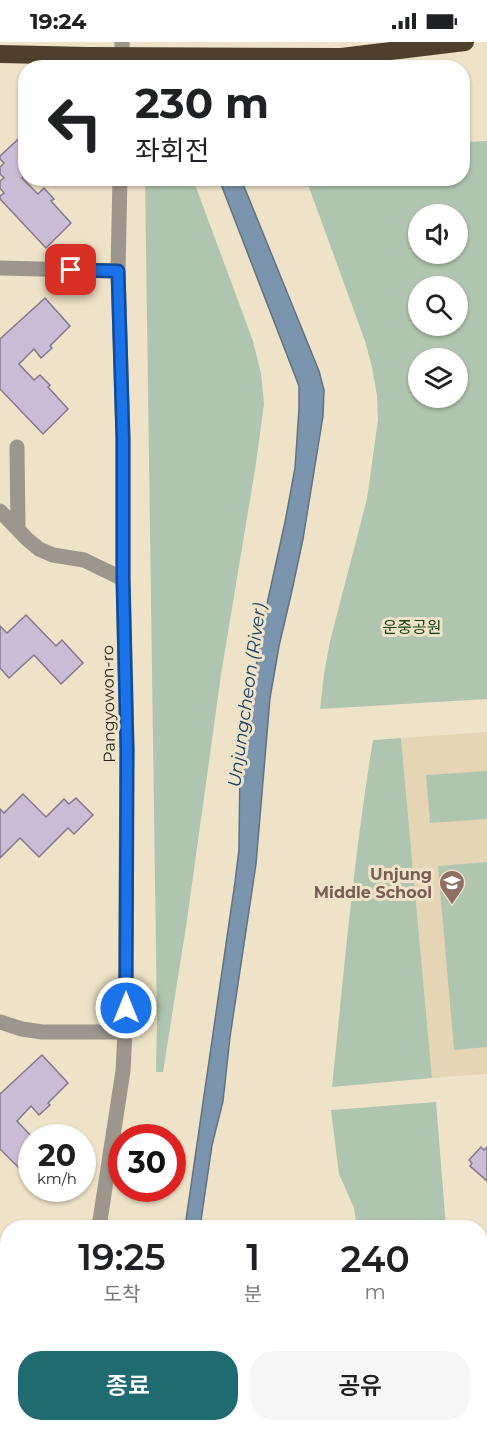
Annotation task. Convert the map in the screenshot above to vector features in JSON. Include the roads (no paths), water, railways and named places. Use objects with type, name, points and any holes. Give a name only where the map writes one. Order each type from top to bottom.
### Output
[{"type":"highway","points":[[0,54],[100,57],[341,57],[465,42]]},
{"type":"street","points":[[122,42],[122,60]]},
{"type":"street","name":"Pangyowon-ro","points":[[100,1220],[123,1071],[125,1032],[127,749],[123,579],[123,439],[118,271],[120,186]]},
{"type":"street","points":[[0,268],[118,271]]},
{"type":"street","points":[[17,447],[18,529]]},
{"type":"street","points":[[0,511],[39,549],[53,555],[84,560],[123,579]]},
{"type":"street","points":[[0,1022],[42,1032],[125,1032]]},
{"type":"water","points":[[222,186],[244,186],[319,371],[324,390],[323,416],[303,539],[270,698],[256,864],[230,1037],[223,1101],[212,1145],[201,1220],[186,1220],[239,849],[240,760],[265,613],[295,468],[299,386]]},
{"type":"place","name":"Unjung Middle School","points":[[452,906]]},
{"type":"park label","name":"운중공원","points":[[412,627]]},
{"type":"water label","name":"Unjungcheon (River)","points":[[247,695]]}]
